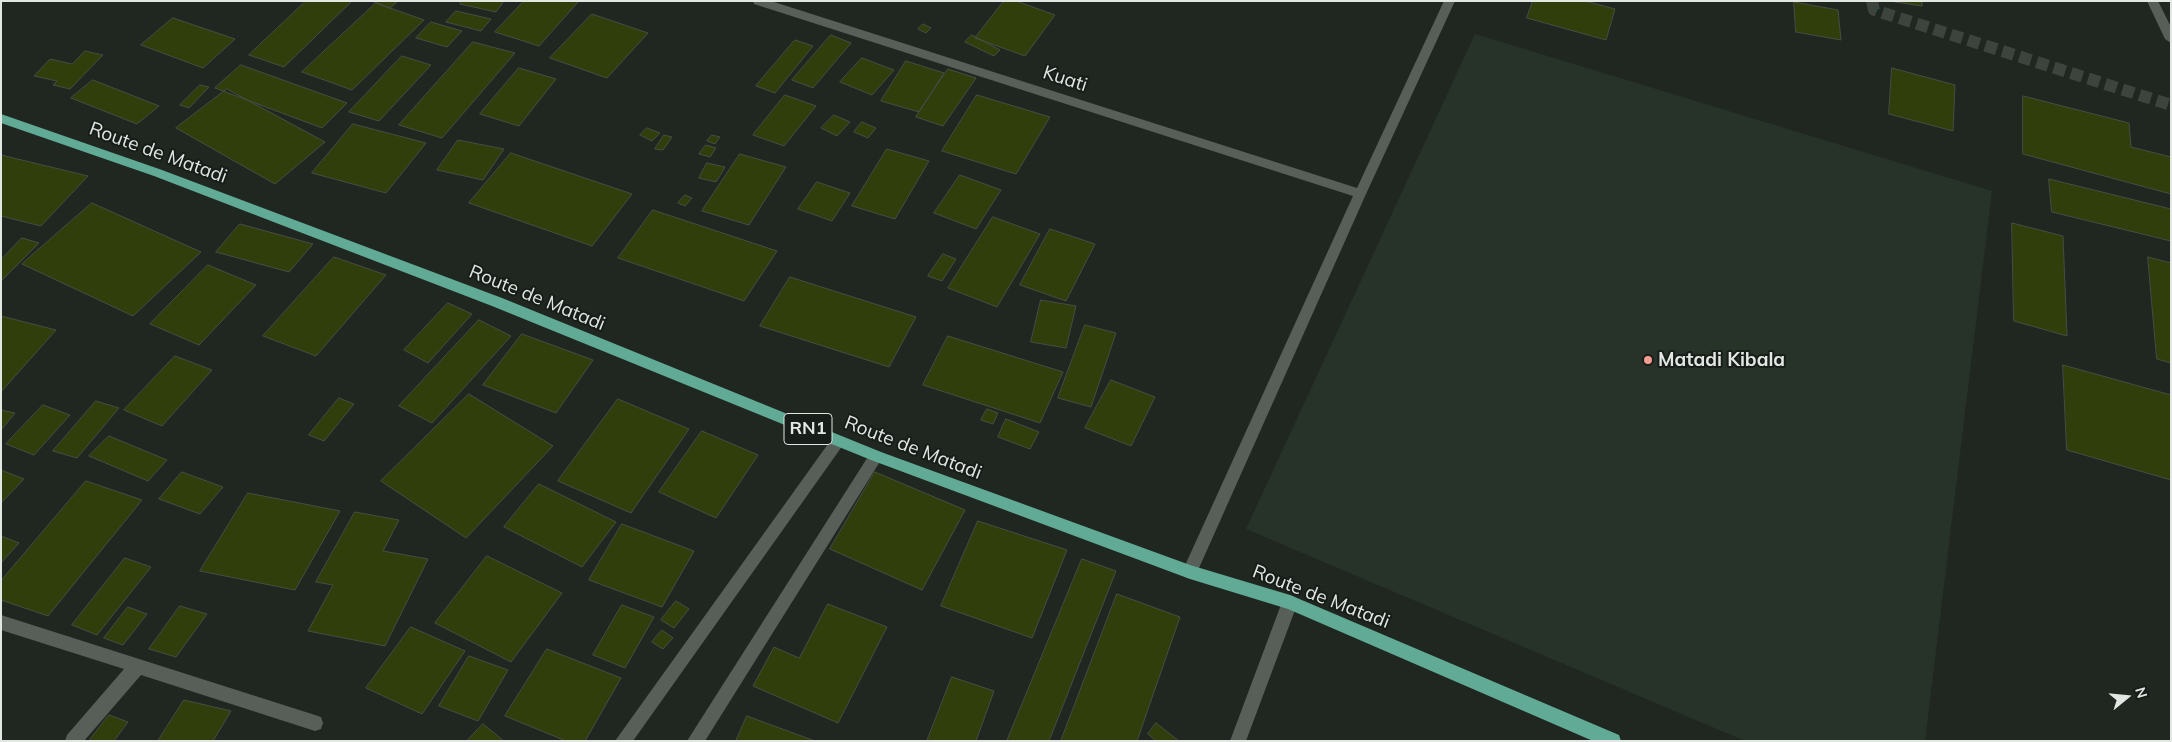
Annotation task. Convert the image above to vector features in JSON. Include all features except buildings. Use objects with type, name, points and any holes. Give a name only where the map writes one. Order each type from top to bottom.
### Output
[{"type":"highway","name":"Route de Matadi","points":[[1,118],[158,174],[497,302],[876,456],[1190,572],[1290,602],[1613,741]]},
{"type":"street","name":"Kuati","points":[[758,1],[1360,194]]},
{"type":"street","points":[[791,11],[799,1]]},
{"type":"street","points":[[1190,572],[1360,194],[1450,1]]},
{"type":"street","points":[[2152,1],[2171,39]]},
{"type":"street","points":[[623,741],[838,441]]},
{"type":"street","points":[[696,741],[876,456]]},
{"type":"street","points":[[1238,741],[1290,602]]},
{"type":"street","points":[[1,622],[315,723]]},
{"type":"street","points":[[73,741],[137,667]]},
{"type":"shaded area","name":"Matadi Kibala","points":[[1475,34],[1992,191],[1925,741],[1745,741],[1246,529]]},
{"type":"waterway","points":[[1872,1],[1874,10]]},
{"type":"tunnel","points":[[1872,1],[1874,10],[2171,105]]},
{"type":"place","name":"Matadi Kibala","points":[[1648,360]]}]
